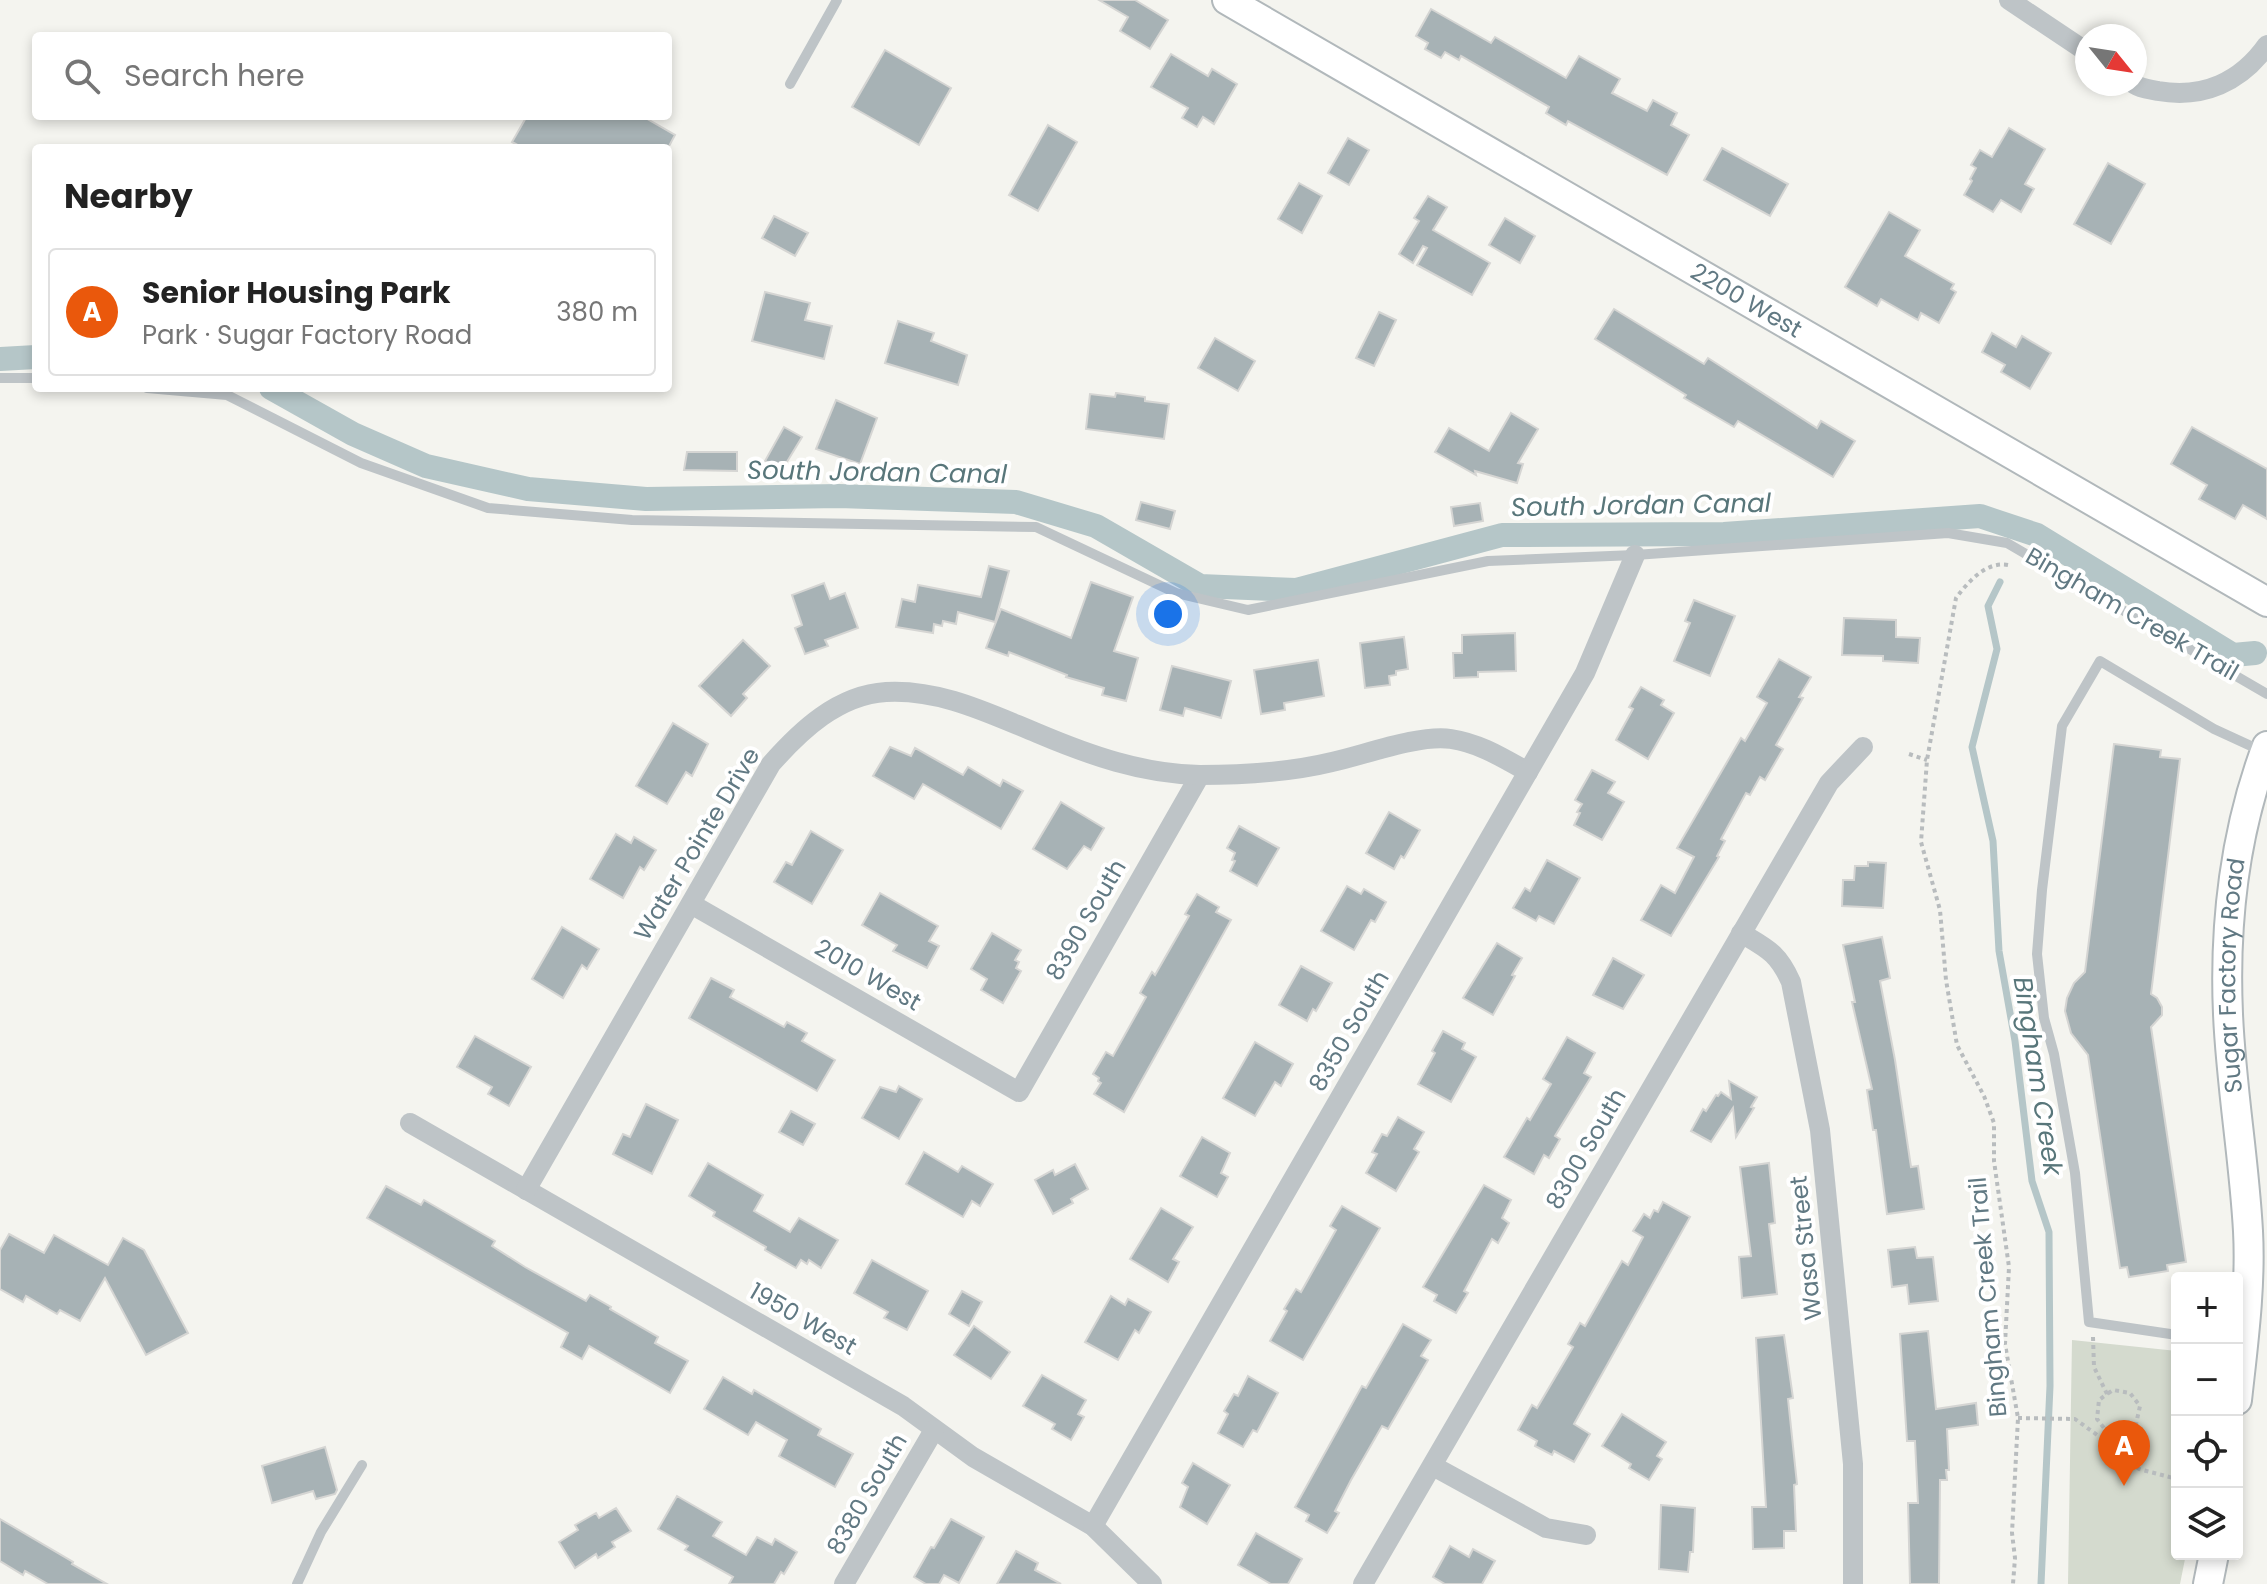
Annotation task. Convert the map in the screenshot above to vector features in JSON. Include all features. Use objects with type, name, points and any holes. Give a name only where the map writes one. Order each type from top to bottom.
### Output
[{"type":"street","name":"2200 West","points":[[1227,0],[2267,602]]},
{"type":"street","points":[[2009,0],[2075,44]]},
{"type":"street","points":[[2147,89],[2177,94],[2213,89],[2254,64],[2267,45]]},
{"type":"street","name":"8350 South","points":[[1093,1526],[1585,673],[1635,555]]},
{"type":"street","name":"Water Pointe Drive","points":[[526,1190],[771,764],[813,722],[853,700],[883,692],[916,692],[947,698],[1113,763],[1144,770],[1200,775],[1291,769],[1417,741],[1447,738],[1472,743],[1528,772]]},
{"type":"street","name":"8300 South","points":[[1363,1584],[1829,783],[1863,747]]},
{"type":"street","name":"Sugar Factory Road","points":[[2243,1302],[2248,1233],[2230,1042],[2227,953],[2238,852],[2266,749]]},
{"type":"street","name":"8390 South","points":[[1019,1092],[1200,775]]},
{"type":"street","name":"2010 West","points":[[691,904],[1019,1092]]},
{"type":"street","name":"Wasa Street","points":[[1741,933],[1766,947],[1782,962],[1791,982],[1820,1130],[1853,1464],[1853,1584]]},
{"type":"street","name":"1950 West","points":[[410,1123],[903,1406],[973,1457],[1093,1526],[1152,1584]]},
{"type":"street","name":"8380 South","points":[[844,1584],[934,1430]]},
{"type":"street","points":[[1433,1466],[1546,1528],[1586,1535]]},
{"type":"street","points":[[2208,1584],[2213,1560]]},
{"type":"lane","points":[[790,84],[837,0]]},
{"type":"lane","points":[[0,378],[32,378]]},
{"type":"lane","points":[[193,392],[227,395],[361,463],[488,508],[632,520],[1036,527],[1176,593],[1248,610],[1488,561],[1635,555],[1948,533],[2007,543],[2267,694]]},
{"type":"lane","points":[[2171,1334],[2089,1322],[2075,1173],[2054,1054],[2044,1018],[2037,954],[2062,726],[2100,661],[2214,729],[2266,749]]},
{"type":"lane","points":[[297,1584],[321,1532],[362,1465]]},
{"type":"path","name":"Bingham Creek Trail","points":[[2011,565],[2002,563],[1972,577],[1956,598],[1927,760],[1921,842],[1940,910],[1946,980],[1957,1045],[1984,1096],[1994,1123],[1994,1161],[2009,1267],[2005,1344],[2018,1418],[2012,1533],[2015,1558],[2013,1584]]},
{"type":"path","points":[[1909,754],[1927,760]]},
{"type":"path","points":[[2094,1323],[2094,1367],[2107,1394]]},
{"type":"path","points":[[2113,1390],[2130,1393],[2140,1406],[2136,1424],[2123,1434],[2107,1432],[2097,1419],[2099,1400],[2107,1394],[2113,1390]]},
{"type":"path","points":[[2018,1418],[2071,1419],[2085,1425],[2143,1470],[2171,1477]]},
{"type":"path","points":[[2143,1470],[2147,1463]]},
{"type":"shaded area","points":[[2072,1340],[2171,1350],[2171,1560],[2185,1560],[2180,1584],[2068,1584]]},
{"type":"building","points":[[1099,0],[1135,0],[1168,20],[1150,49],[1120,31],[1128,17]]},
{"type":"building","points":[[1431,9],[1491,43],[1495,37],[1566,78],[1579,56],[1620,79],[1612,93],[1647,111],[1653,100],[1677,113],[1671,125],[1689,135],[1667,175],[1568,121],[1566,125],[1546,113],[1549,107],[1461,56],[1459,60],[1445,52],[1441,58],[1425,49],[1428,43],[1416,36]]},
{"type":"building","points":[[885,50],[951,88],[919,145],[852,107]]},
{"type":"building","points":[[1171,54],[1208,76],[1212,69],[1237,84],[1214,124],[1203,117],[1197,127],[1182,118],[1188,108],[1151,87]]},
{"type":"building","points":[[525,120],[649,120],[675,135],[670,144],[512,142]]},
{"type":"building","points":[[1048,125],[1077,142],[1038,211],[1009,195]]},
{"type":"building","points":[[2009,128],[2045,149],[2025,184],[2034,189],[2021,212],[2001,200],[1993,212],[1964,195],[1976,168],[1971,165],[1980,150],[1992,157]]},
{"type":"building","points":[[1348,138],[1369,150],[1349,185],[1328,173]]},
{"type":"building","points":[[1722,148],[1788,184],[1770,216],[1704,180]]},
{"type":"building","points":[[2108,163],[2145,184],[2111,244],[2074,224]]},
{"type":"building","points":[[1299,183],[1322,196],[1302,233],[1278,219]]},
{"type":"building","points":[[1428,196],[1447,207],[1433,230],[1490,263],[1472,295],[1417,265],[1427,248],[1423,246],[1413,263],[1399,254],[1419,221],[1414,218]]},
{"type":"building","points":[[1889,212],[1920,230],[1905,256],[1954,284],[1951,289],[1956,292],[1939,323],[1921,313],[1918,320],[1881,299],[1877,306],[1845,287]]},
{"type":"building","points":[[774,216],[808,233],[795,256],[762,238]]},
{"type":"building","points":[[1505,218],[1535,236],[1520,263],[1489,245]]},
{"type":"building","points":[[765,292],[810,303],[805,320],[832,326],[824,359],[752,341]]},
{"type":"building","points":[[1614,309],[1704,364],[1708,358],[1817,428],[1821,421],[1855,441],[1833,477],[1738,421],[1734,427],[1595,339]]},
{"type":"building","points":[[1379,312],[1396,320],[1374,366],[1356,358]]},
{"type":"building","points":[[898,321],[934,333],[931,341],[967,355],[958,385],[885,363]]},
{"type":"building","points":[[1992,333],[2016,347],[2022,336],[2051,353],[2030,389],[2001,372],[2005,365],[1982,352]]},
{"type":"building","points":[[1215,338],[1255,361],[1238,391],[1198,368]]},
{"type":"building","points":[[1116,393],[1169,404],[1164,439],[1086,429],[1090,394],[1115,397]]},
{"type":"building","points":[[836,400],[877,418],[860,464],[816,449]]},
{"type":"building","points":[[1511,413],[1538,429],[1518,463],[1523,464],[1517,483],[1475,471],[1476,475],[1435,452],[1449,428],[1489,451]]},
{"type":"building","points":[[784,427],[802,437],[782,470],[765,461]]},
{"type":"building","points":[[2192,427],[2267,469],[2267,519],[2243,505],[2235,519],[2199,499],[2207,485],[2171,464]]},
{"type":"building","points":[[687,452],[737,452],[737,471],[684,470]]},
{"type":"building","points":[[1141,502],[1175,511],[1170,529],[1136,520]]},
{"type":"building","points":[[1480,503],[1483,521],[1454,526],[1451,507]]},
{"type":"building","points":[[989,566],[1009,571],[995,622],[958,612],[956,624],[943,621],[942,626],[934,624],[933,633],[896,627],[902,599],[915,602],[918,585],[981,597]]},
{"type":"building","points":[[1091,582],[1133,597],[1114,651],[1138,658],[1126,701],[1102,695],[1104,688],[1066,677],[1009,652],[1008,656],[986,648],[1001,609],[1071,638]]},
{"type":"building","points":[[824,583],[830,599],[845,593],[858,628],[825,640],[828,646],[805,654],[795,628],[802,625],[792,595]]},
{"type":"building","points":[[1694,600],[1735,616],[1710,676],[1674,661],[1690,623],[1685,621]]},
{"type":"building","points":[[1844,618],[1896,620],[1896,637],[1920,638],[1918,663],[1883,661],[1883,656],[1842,655]]},
{"type":"building","points":[[1515,633],[1516,671],[1478,672],[1478,677],[1454,678],[1453,653],[1462,653],[1462,635]]},
{"type":"building","points":[[1404,637],[1408,669],[1389,676],[1390,685],[1365,688],[1360,643]]},
{"type":"building","points":[[743,640],[770,666],[743,694],[747,698],[731,716],[699,686]]},
{"type":"building","points":[[1779,659],[1811,677],[1799,697],[1803,698],[1776,745],[1783,749],[1765,780],[1760,777],[1750,795],[1746,793],[1721,839],[1725,841],[1719,857],[1671,936],[1641,920],[1661,885],[1675,893],[1694,857],[1677,848],[1741,738],[1745,741],[1767,703],[1757,697]]},
{"type":"building","points":[[1318,660],[1324,696],[1284,703],[1285,710],[1261,714],[1254,670]]},
{"type":"building","points":[[1172,666],[1231,681],[1221,718],[1185,708],[1183,716],[1160,710]]},
{"type":"building","points":[[1641,687],[1664,700],[1661,705],[1674,713],[1648,759],[1616,740]]},
{"type":"building","points":[[673,723],[708,744],[692,776],[686,772],[667,804],[636,786]]},
{"type":"building","points":[[2114,744],[2161,750],[2160,757],[2180,759],[2151,994],[2162,1007],[2162,1015],[2151,1027],[2186,1262],[2167,1265],[2168,1271],[2129,1277],[2127,1267],[2120,1268],[2088,1055],[2071,1033],[2065,1011],[2074,983],[2085,972]]},
{"type":"building","points":[[890,747],[911,756],[915,748],[963,775],[968,767],[1000,786],[1003,780],[1023,791],[1001,829],[923,784],[914,799],[873,776]]},
{"type":"building","points":[[1592,770],[1615,782],[1608,793],[1624,802],[1602,840],[1574,825],[1582,804],[1575,800]]},
{"type":"building","points":[[1061,802],[1104,828],[1091,850],[1084,846],[1067,869],[1033,849]]},
{"type":"building","points":[[1389,812],[1420,830],[1394,869],[1366,853]]},
{"type":"building","points":[[1239,826],[1279,848],[1257,886],[1230,871],[1235,853],[1227,848]]},
{"type":"building","points":[[811,831],[843,850],[812,904],[774,882],[786,862],[792,865]]},
{"type":"building","points":[[616,834],[631,843],[634,837],[656,850],[644,870],[640,867],[623,898],[590,879]]},
{"type":"building","points":[[1547,860],[1580,878],[1554,924],[1539,916],[1536,921],[1513,908],[1525,888],[1530,891]]},
{"type":"building","points":[[1868,862],[1886,863],[1883,908],[1842,906],[1843,880],[1854,880],[1855,866],[1868,866]]},
{"type":"building","points":[[1347,886],[1361,894],[1364,889],[1386,902],[1375,922],[1371,920],[1354,950],[1321,931]]},
{"type":"building","points":[[880,893],[938,926],[929,941],[939,946],[927,968],[893,951],[897,945],[862,925]]},
{"type":"building","points":[[1197,894],[1219,907],[1216,912],[1231,920],[1124,1112],[1094,1094],[1101,1083],[1093,1074],[1106,1052],[1113,1056],[1146,997],[1140,993],[1152,972],[1155,975],[1189,916],[1185,914]]},
{"type":"building","points":[[562,927],[599,949],[587,969],[582,965],[563,998],[532,979]]},
{"type":"building","points":[[992,933],[1021,950],[1015,960],[1019,962],[1016,968],[1021,971],[1003,1003],[981,990],[987,979],[971,969]]},
{"type":"building","points":[[1882,937],[1890,978],[1880,981],[1911,1167],[1918,1166],[1924,1209],[1887,1214],[1876,1130],[1873,1130],[1867,1090],[1872,1089],[1852,1002],[1855,1002],[1843,945]]},
{"type":"building","points":[[1497,943],[1522,958],[1493,1015],[1463,998]]},
{"type":"building","points":[[1613,958],[1644,975],[1623,1009],[1593,995]]},
{"type":"building","points":[[1301,966],[1332,983],[1307,1021],[1279,1005]]},
{"type":"building","points":[[711,978],[734,990],[730,997],[784,1027],[787,1022],[807,1033],[802,1041],[835,1060],[817,1091],[689,1018]]},
{"type":"building","points":[[1443,1031],[1465,1043],[1462,1049],[1476,1057],[1451,1102],[1418,1084]]},
{"type":"building","points":[[475,1036],[531,1067],[509,1106],[488,1094],[492,1087],[457,1067]]},
{"type":"building","points":[[1567,1037],[1595,1053],[1584,1073],[1591,1077],[1555,1136],[1560,1139],[1549,1158],[1544,1155],[1534,1174],[1504,1157],[1551,1084],[1543,1079]]},
{"type":"building","points":[[1255,1042],[1293,1064],[1281,1086],[1275,1082],[1255,1116],[1223,1098]]},
{"type":"building","points":[[1729,1081],[1757,1097],[1751,1107],[1754,1108],[1736,1137],[1733,1108],[1711,1142],[1691,1131],[1703,1109],[1706,1111],[1716,1095],[1721,1092],[1731,1099]]},
{"type":"building","points":[[899,1086],[922,1099],[899,1139],[862,1118],[880,1087],[896,1092]]},
{"type":"building","points":[[646,1104],[678,1120],[652,1174],[613,1154],[623,1134],[630,1137]]},
{"type":"building","points":[[791,1111],[815,1124],[803,1145],[779,1132]]},
{"type":"building","points":[[1398,1117],[1424,1132],[1414,1149],[1419,1152],[1396,1191],[1366,1173],[1377,1154],[1372,1152],[1382,1134],[1387,1136]]},
{"type":"building","points":[[1202,1137],[1230,1153],[1221,1173],[1228,1177],[1217,1197],[1180,1176]]},
{"type":"building","points":[[924,1152],[958,1172],[962,1166],[993,1184],[980,1206],[972,1201],[963,1217],[906,1184]]},
{"type":"building","points":[[708,1163],[763,1195],[754,1211],[790,1232],[799,1218],[838,1240],[821,1268],[809,1260],[807,1264],[801,1260],[796,1268],[713,1216],[715,1212],[689,1196]]},
{"type":"building","points":[[1769,1163],[1775,1223],[1769,1224],[1777,1294],[1742,1298],[1739,1257],[1751,1256],[1740,1167]]},
{"type":"building","points":[[1075,1164],[1088,1189],[1071,1199],[1073,1203],[1053,1214],[1035,1180],[1053,1170],[1055,1175]]},
{"type":"building","points":[[1484,1185],[1511,1200],[1502,1218],[1509,1223],[1498,1243],[1492,1239],[1464,1291],[1468,1293],[1456,1313],[1434,1301],[1437,1295],[1423,1287]]},
{"type":"building","points":[[386,1186],[421,1205],[424,1200],[495,1241],[492,1246],[525,1267],[586,1301],[590,1295],[658,1337],[655,1343],[688,1361],[670,1393],[589,1346],[582,1359],[561,1347],[568,1333],[367,1218]]},
{"type":"building","points":[[1663,1202],[1690,1217],[1574,1424],[1590,1434],[1574,1462],[1554,1451],[1552,1455],[1535,1446],[1537,1441],[1518,1430],[1532,1405],[1537,1408],[1573,1347],[1568,1344],[1580,1323],[1585,1326],[1622,1261],[1628,1265],[1643,1237],[1633,1231],[1644,1214],[1650,1218],[1654,1210],[1658,1212]]},
{"type":"building","points":[[1342,1206],[1380,1228],[1303,1360],[1270,1341],[1287,1311],[1284,1309],[1296,1289],[1301,1292],[1336,1230],[1330,1226]]},
{"type":"building","points":[[1161,1208],[1193,1227],[1173,1259],[1179,1262],[1168,1282],[1130,1259]]},
{"type":"building","points":[[9,1234],[44,1253],[54,1235],[108,1265],[123,1238],[144,1250],[188,1333],[146,1355],[105,1278],[80,1321],[60,1310],[57,1314],[26,1296],[23,1302],[0,1289],[0,1250]]},
{"type":"building","points":[[1915,1247],[1917,1258],[1933,1257],[1938,1301],[1909,1304],[1907,1285],[1892,1287],[1888,1250]]},
{"type":"building","points":[[872,1260],[928,1291],[907,1330],[884,1318],[888,1312],[854,1293]]},
{"type":"building","points":[[962,1291],[982,1302],[969,1326],[949,1314]]},
{"type":"building","points":[[1111,1296],[1125,1305],[1128,1299],[1151,1312],[1139,1333],[1135,1330],[1118,1360],[1085,1342]]},
{"type":"building","points":[[1403,1324],[1431,1340],[1421,1356],[1428,1360],[1388,1429],[1382,1426],[1335,1511],[1339,1513],[1327,1533],[1306,1521],[1309,1515],[1295,1507],[1362,1386],[1366,1388]]},
{"type":"building","points":[[974,1326],[1010,1352],[991,1379],[954,1355]]},
{"type":"building","points":[[1928,1331],[1936,1409],[1976,1403],[1978,1425],[1947,1429],[1949,1470],[1946,1470],[1947,1480],[1940,1480],[1939,1584],[1910,1584],[1908,1503],[1918,1503],[1915,1441],[1907,1441],[1900,1334]]},
{"type":"building","points":[[1784,1335],[1793,1398],[1788,1399],[1797,1484],[1794,1485],[1796,1531],[1784,1531],[1784,1548],[1753,1549],[1752,1507],[1766,1507],[1756,1338]]},
{"type":"building","points":[[1042,1375],[1086,1400],[1078,1414],[1084,1417],[1071,1440],[1052,1429],[1055,1424],[1023,1406]]},
{"type":"building","points":[[1248,1376],[1278,1393],[1257,1432],[1253,1430],[1243,1447],[1218,1433],[1228,1414],[1224,1411],[1234,1394],[1238,1396]]},
{"type":"building","points":[[723,1377],[752,1394],[754,1390],[821,1429],[818,1435],[853,1454],[835,1487],[779,1456],[787,1440],[756,1422],[748,1435],[704,1409]]},
{"type":"building","points":[[1622,1414],[1666,1442],[1657,1456],[1662,1459],[1649,1480],[1629,1468],[1631,1464],[1602,1446]]},
{"type":"building","points":[[325,1447],[337,1490],[335,1494],[316,1499],[313,1491],[272,1503],[262,1466]]},
{"type":"building","points":[[1193,1463],[1230,1485],[1207,1524],[1180,1507],[1188,1487],[1182,1483]]},
{"type":"building","points":[[677,1496],[722,1522],[713,1536],[746,1555],[757,1537],[772,1545],[775,1539],[797,1552],[774,1584],[729,1584],[733,1577],[685,1550],[688,1546],[658,1529]]},
{"type":"building","points":[[1661,1505],[1695,1508],[1693,1552],[1690,1552],[1688,1572],[1659,1569]]},
{"type":"building","points":[[616,1508],[631,1531],[612,1542],[615,1547],[598,1558],[596,1554],[575,1568],[559,1542],[578,1530],[575,1525],[596,1513],[599,1518]]},
{"type":"building","points":[[0,1519],[107,1584],[48,1584],[25,1571],[23,1575],[0,1561]]},
{"type":"building","points":[[951,1519],[984,1537],[959,1583],[944,1575],[939,1584],[926,1584],[914,1577]]},
{"type":"building","points":[[1256,1533],[1302,1559],[1288,1584],[1271,1584],[1238,1565]]},
{"type":"building","points":[[1450,1546],[1469,1557],[1473,1549],[1495,1561],[1482,1584],[1445,1584],[1433,1577]]},
{"type":"building","points":[[1016,1551],[1038,1563],[1035,1570],[1061,1584],[997,1584]]},
{"type":"waterway","name":"South Jordan Canal","points":[[0,359],[32,357]]},
{"type":"waterway","name":"South Jordan Canal","points":[[278,392],[353,434],[426,466],[528,489],[646,499],[839,496],[1016,502],[1096,526],[1200,586],[1296,590],[1502,535],[1724,534],[1980,516],[2037,535],[2233,655],[2255,653]]},
{"type":"waterway","name":"Bingham Creek","points":[[2000,582],[1988,606],[1997,649],[1972,747],[1993,841],[1999,951],[2015,1041],[2032,1181],[2049,1232],[2050,1386],[2041,1584]]},
{"type":"place","name":"Senior Housing Park","points":[[2124,1486]]}]
